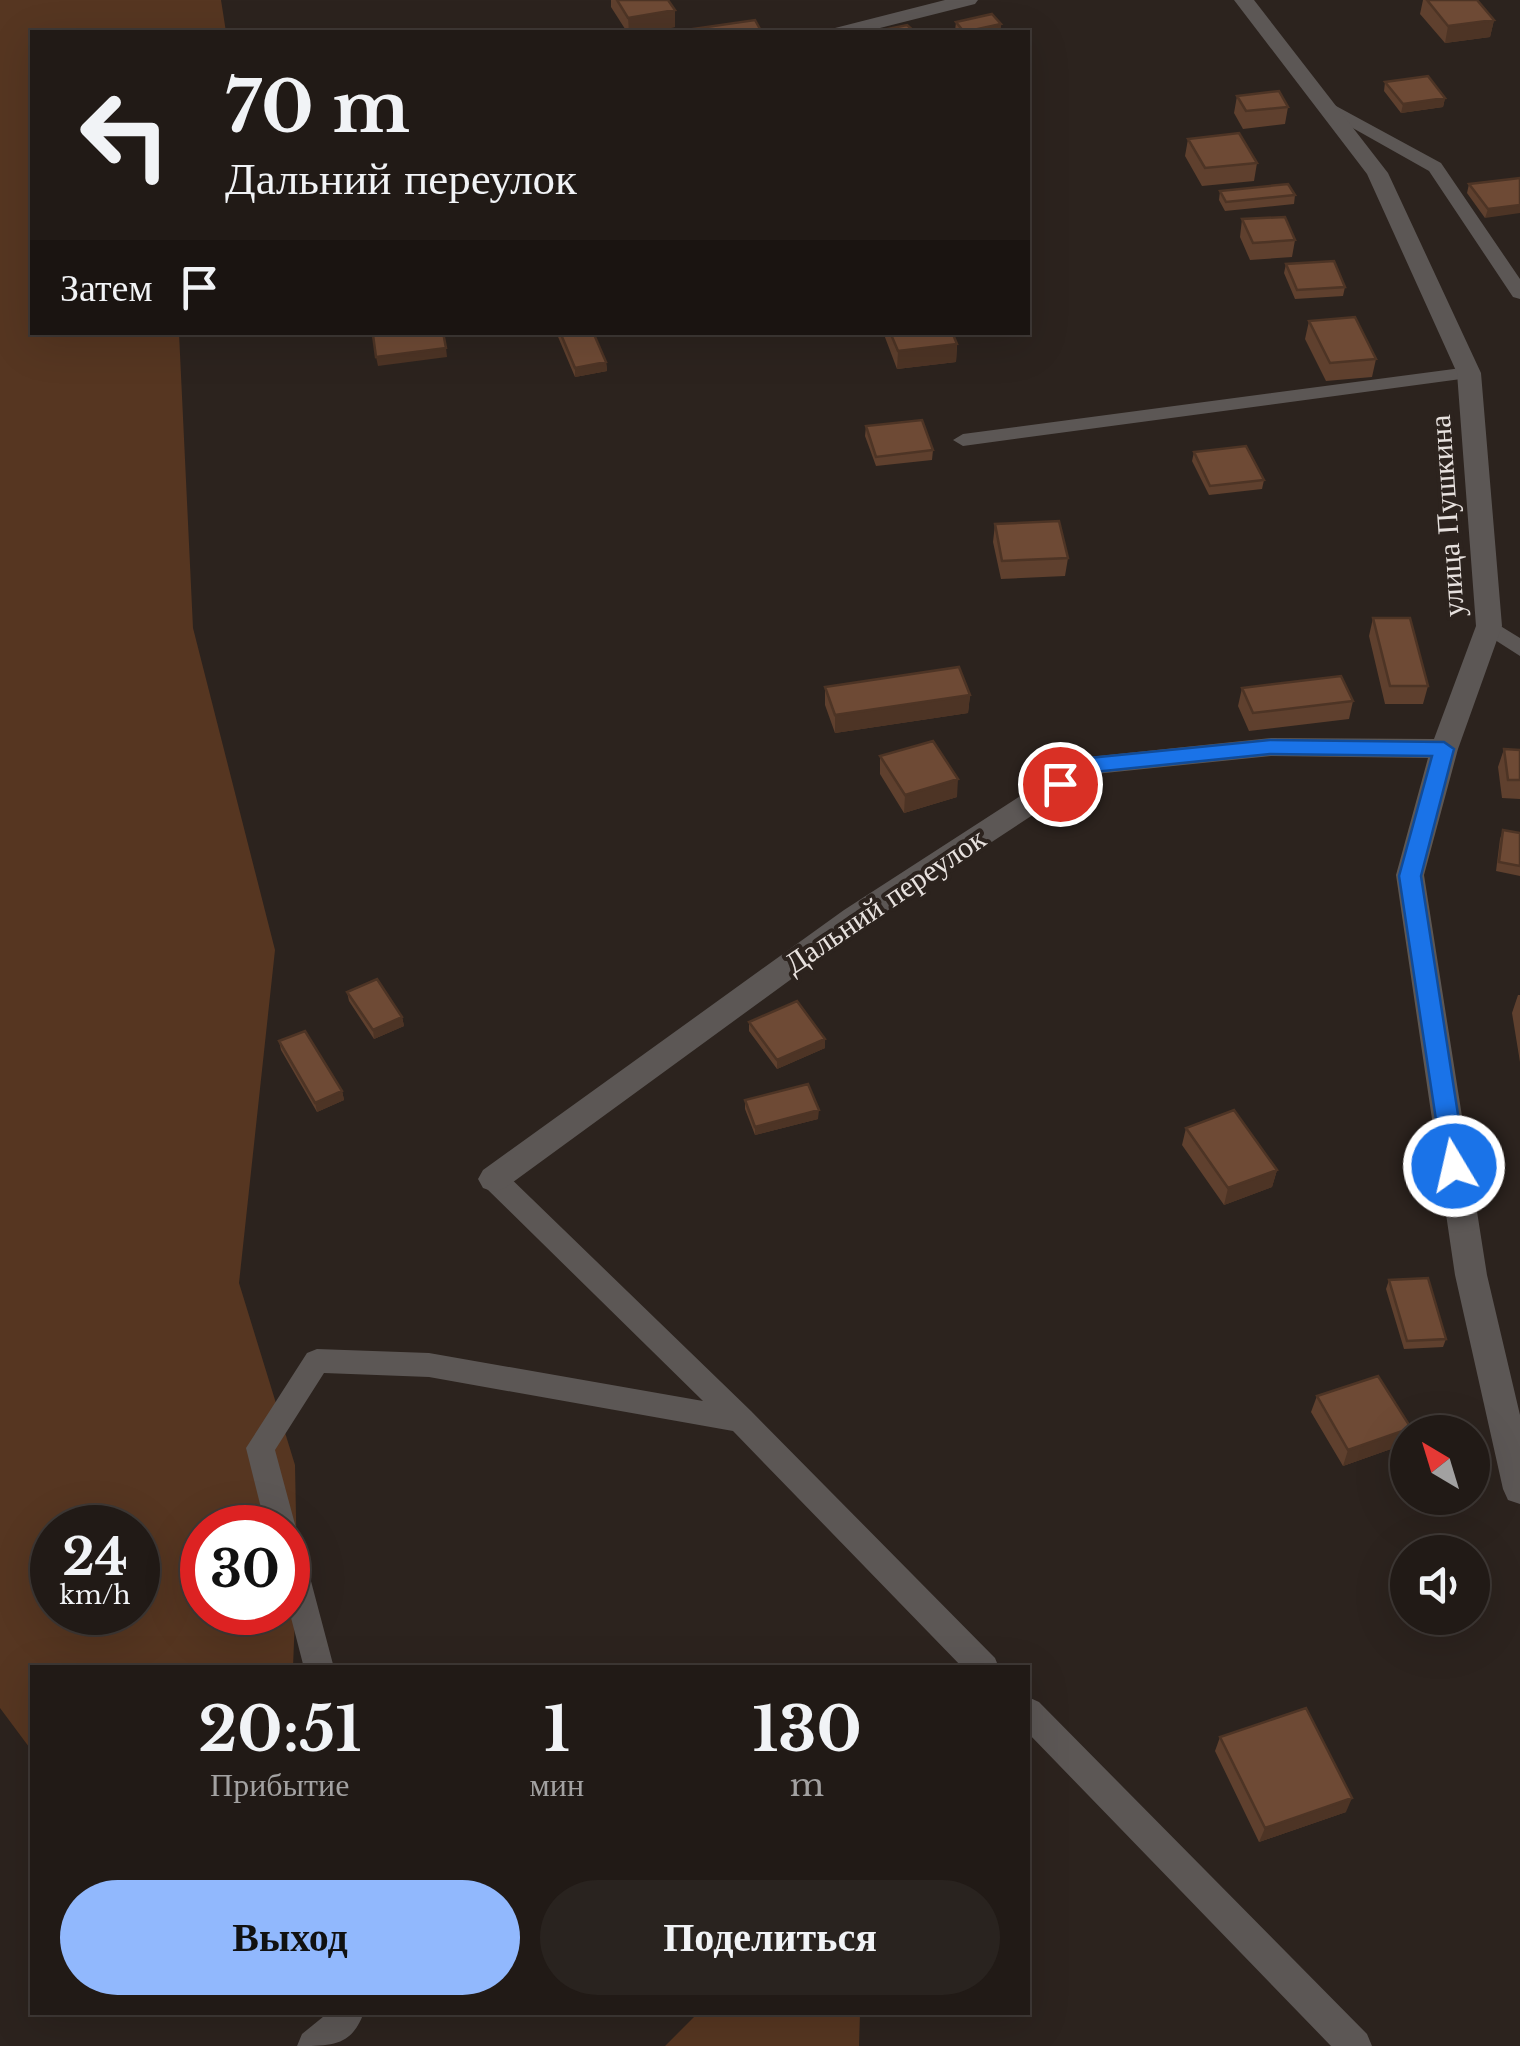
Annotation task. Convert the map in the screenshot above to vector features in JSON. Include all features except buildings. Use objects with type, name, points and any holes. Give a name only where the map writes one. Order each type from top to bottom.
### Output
[{"type":"street","points":[[850,30],[968,0]]},
{"type":"street","name":"улица Пушкина","points":[[1244,0],[1377,173],[1469,373],[1489,626],[1444,749],[1410,876],[1472,1275],[1520,1489]]},
{"type":"street","name":"Дальний переулок","points":[[494,1180],[854,918],[1089,765],[1270,747],[1444,749]]},
{"type":"lane","points":[[1325,105],[1434,167],[1520,293]]},
{"type":"lane","points":[[964,440],[1469,373]]},
{"type":"lane","points":[[1489,626],[1520,649]]},
{"type":"lane","points":[[494,1180],[741,1420],[981,1665]]},
{"type":"lane","points":[[275,1505],[260,1448],[317,1361],[428,1365],[741,1420]]},
{"type":"lane","points":[[310,1634],[318,1665]]},
{"type":"lane","points":[[1030,1714],[1355,2046]]},
{"type":"lane","points":[[314,2046],[344,2022],[345,2015]]},
{"type":"shaded area","points":[[0,0],[221,0],[226,30],[30,30],[30,335],[179,335],[193,628],[275,950],[239,1283],[295,1465],[296,1505],[180,1505],[180,1635],[294,1635],[293,1665],[30,1665],[30,1748],[0,1708]]},
{"type":"shaded area","points":[[696,2015],[860,2015],[859,2046],[665,2046]]},
{"type":"route","points":[[1060,784],[1089,765],[1270,747],[1444,749],[1410,876],[1454,1166]]}]
